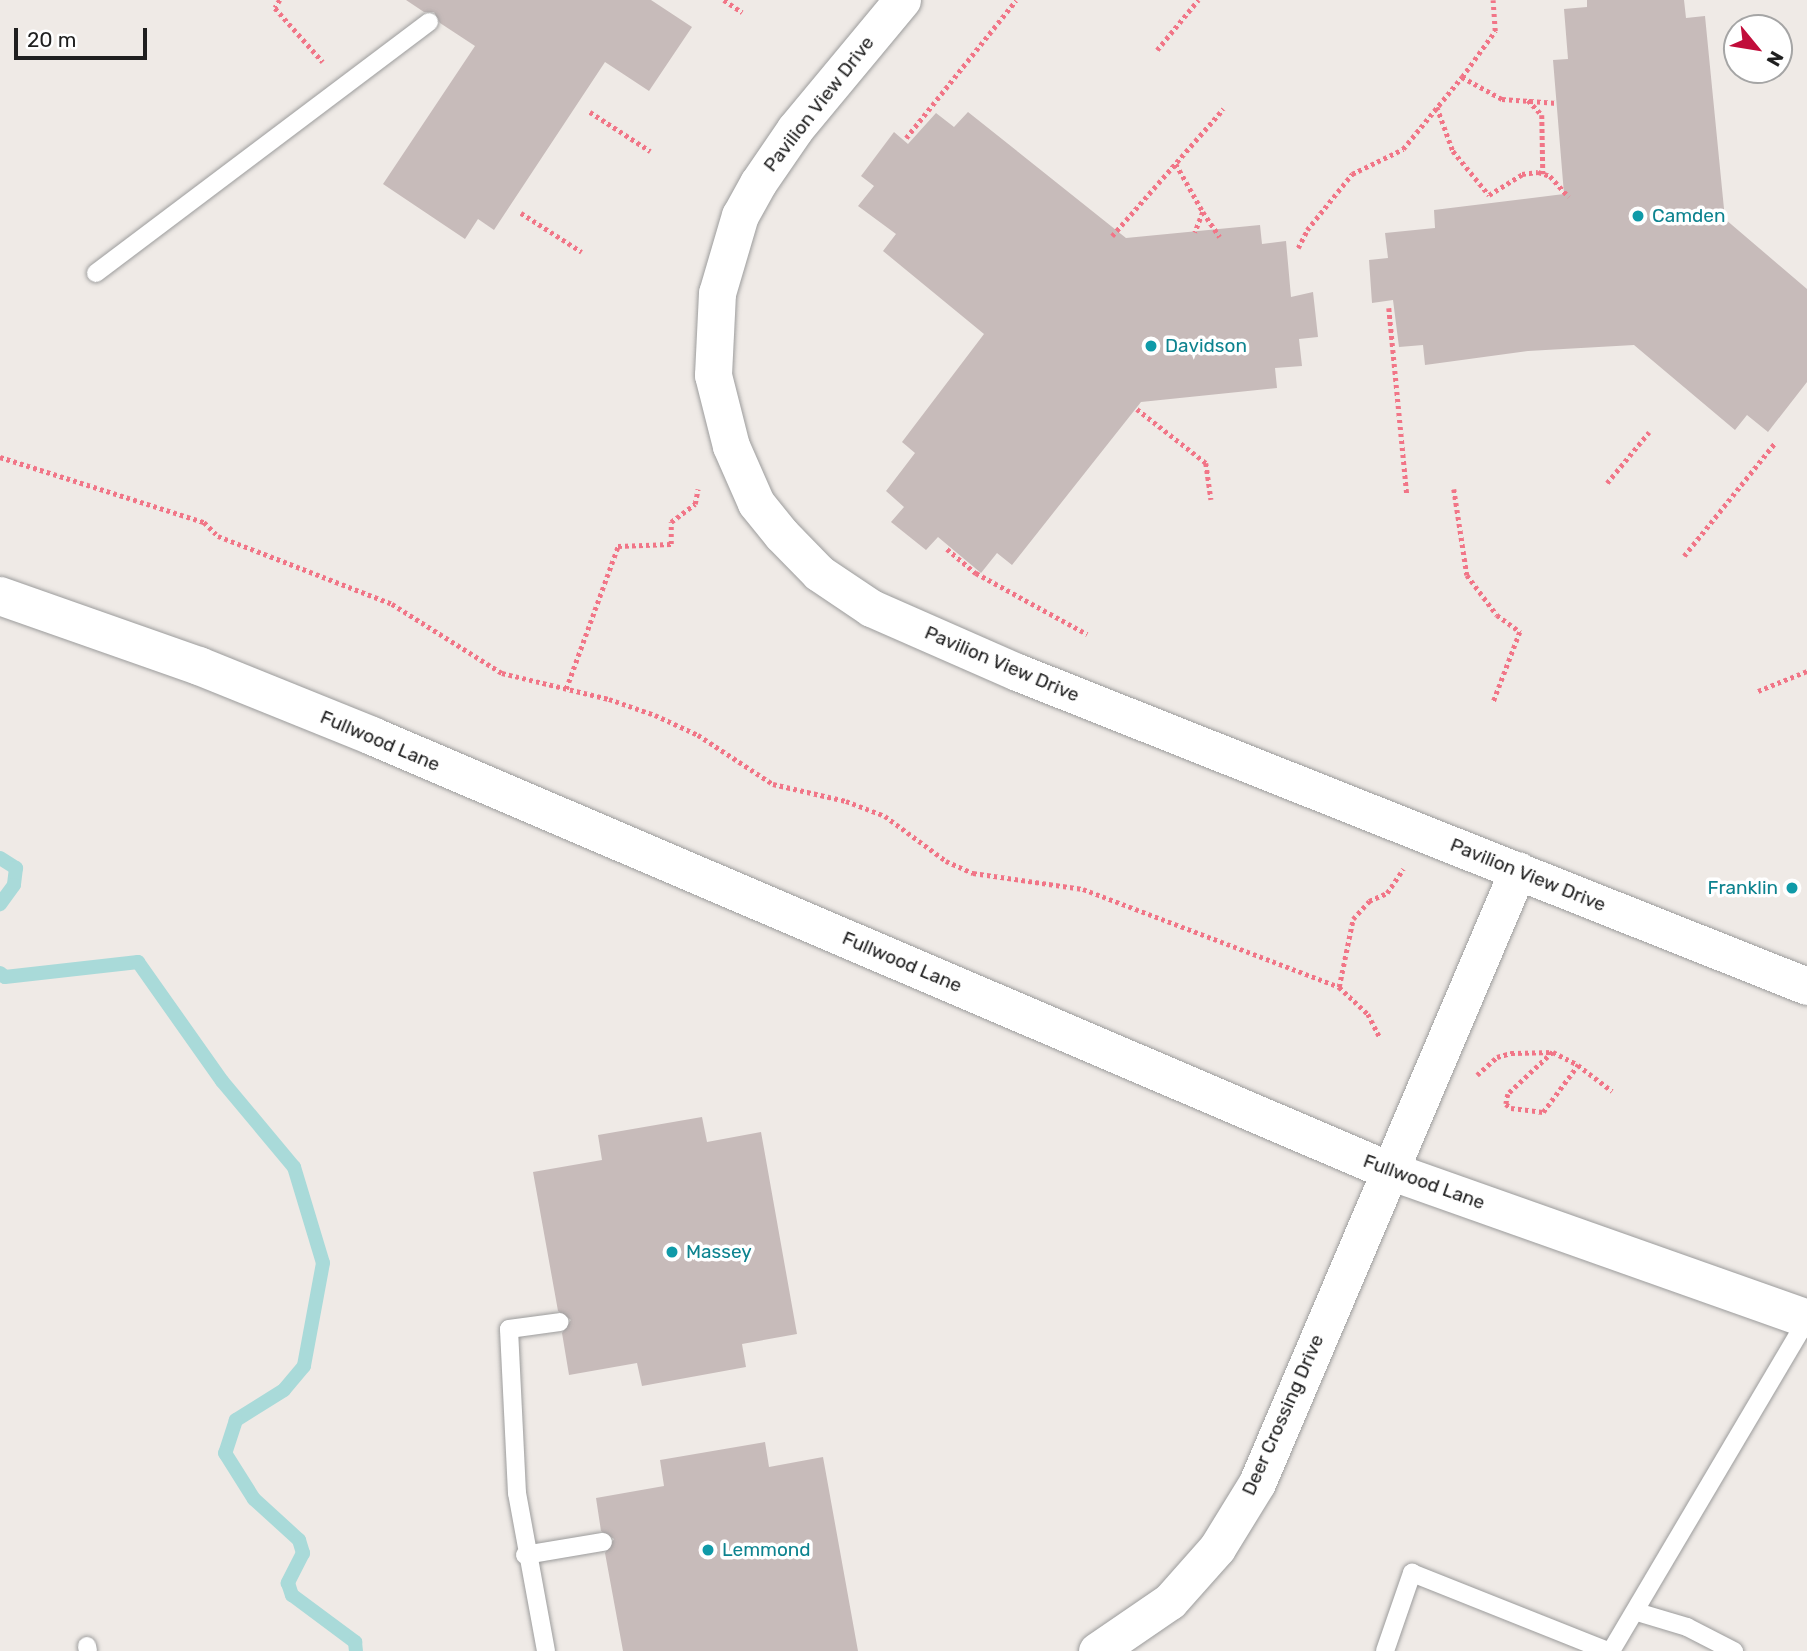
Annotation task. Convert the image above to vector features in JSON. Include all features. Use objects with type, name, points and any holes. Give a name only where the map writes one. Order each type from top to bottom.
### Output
[{"type":"street","name":"Pavilion View Drive","points":[[902,0],[795,129],[758,183],[740,215],[717,293],[713,374],[731,446],[756,503],[820,573],[871,608],[1017,672],[1807,986]]},
{"type":"street","name":"Fullwood Lane","points":[[0,596],[199,666],[372,736],[1387,1170],[1807,1320]]},
{"type":"street","name":"Deer Crossing Drive","points":[[1097,1651],[1170,1601],[1217,1548],[1257,1483],[1387,1170],[1518,870]]},
{"type":"lane","points":[[96,274],[429,22]]},
{"type":"lane","points":[[1385,1651],[1412,1573],[1609,1651],[1637,1612],[1807,1320]]},
{"type":"lane","points":[[546,1651],[525,1555],[517,1493],[509,1329],[560,1322]]},
{"type":"lane","points":[[525,1555],[603,1542]]},
{"type":"lane","points":[[1637,1612],[1687,1627],[1734,1651]]},
{"type":"path","points":[[280,0],[275,8],[343,86]]},
{"type":"path","points":[[724,0],[742,12]]},
{"type":"path","points":[[906,138],[1017,0]]},
{"type":"path","points":[[1157,50],[1198,0]]},
{"type":"path","points":[[1298,248],[1307,230],[1352,174],[1403,149],[1462,77],[1495,31],[1493,0]]},
{"type":"path","points":[[1462,77],[1502,99],[1557,103]]},
{"type":"path","points":[[1528,99],[1542,115],[1543,174]]},
{"type":"path","points":[[1437,106],[1444,135],[1489,195],[1522,174],[1543,174],[1569,197]]},
{"type":"path","points":[[1112,236],[1223,109]]},
{"type":"path","points":[[590,112],[650,151]]},
{"type":"path","points":[[1176,164],[1220,237]]},
{"type":"path","points":[[521,212],[582,253]]},
{"type":"path","points":[[1195,233],[1203,212]]},
{"type":"path","points":[[1389,308],[1407,494]]},
{"type":"path","points":[[1137,408],[1206,463],[1210,500]]},
{"type":"path","points":[[1607,483],[1649,432]]},
{"type":"path","points":[[1684,556],[1775,443]]},
{"type":"path","points":[[0,457],[204,522],[218,536],[392,604],[502,673],[609,699],[698,735],[773,784],[846,801],[885,816],[946,862],[973,873],[1083,889],[1339,987],[1368,1014],[1380,1038]]},
{"type":"path","points":[[566,689],[618,546],[671,544],[671,522],[695,503],[698,489]]},
{"type":"path","points":[[1454,489],[1467,575],[1497,615],[1520,632],[1493,704]]},
{"type":"path","points":[[947,548],[976,573],[1087,634]]},
{"type":"path","points":[[1758,691],[1807,671]]},
{"type":"path","points":[[1339,987],[1353,919],[1394,885],[1420,832]]},
{"type":"path","points":[[1474,1079],[1497,1057],[1529,1051],[1553,1052],[1578,1065],[1612,1091]]},
{"type":"path","points":[[1553,1052],[1508,1094],[1506,1104],[1511,1108],[1543,1112],[1578,1065]]},
{"type":"building","points":[[406,0],[651,0],[692,27],[649,91],[605,62],[494,230],[478,219],[465,239],[383,184],[475,46],[440,23],[434,12],[424,12]]},
{"type":"building","name":"Camden","points":[[1587,0],[1684,0],[1686,18],[1705,16],[1725,219],[1807,289],[1807,382],[1768,432],[1747,415],[1735,430],[1634,345],[1528,351],[1425,365],[1423,345],[1399,347],[1393,300],[1372,303],[1369,260],[1388,258],[1385,233],[1435,228],[1434,210],[1564,194],[1553,60],[1568,59],[1564,9],[1587,7]]},
{"type":"building","name":"Davidson","points":[[968,112],[1126,238],[1260,225],[1262,244],[1286,241],[1291,297],[1313,292],[1318,337],[1299,339],[1302,366],[1275,368],[1277,388],[1141,402],[1012,565],[997,553],[981,573],[938,537],[926,550],[891,522],[904,507],[886,491],[915,453],[902,442],[984,334],[883,251],[896,234],[858,206],[874,186],[861,176],[894,132],[908,144],[936,113],[954,127]]},
{"type":"building","name":"Massey","points":[[702,1117],[707,1142],[761,1132],[797,1334],[742,1344],[746,1367],[642,1386],[637,1363],[569,1375],[562,1333],[571,1320],[558,1311],[533,1172],[602,1160],[598,1135]]},
{"type":"building","name":"Lemmond","points":[[765,1442],[769,1467],[823,1457],[858,1651],[623,1651],[605,1553],[614,1539],[601,1531],[596,1498],[664,1486],[660,1460]]},
{"type":"waterway","points":[[0,858],[16,868],[14,885],[0,904]]},
{"type":"waterway","points":[[0,973],[5,977],[138,962],[222,1081],[294,1167],[323,1263],[304,1366],[284,1390],[236,1420],[225,1453],[254,1499],[299,1540],[303,1553],[288,1583],[292,1595],[355,1642],[356,1651]]},
{"type":"place","name":"Camden","points":[[1638,216]]},
{"type":"place","name":"Davidson","points":[[1151,346]]},
{"type":"place","name":"Franklin","points":[[1792,888]]},
{"type":"place","name":"Massey","points":[[672,1252]]},
{"type":"place","name":"Lemmond","points":[[708,1550]]}]
